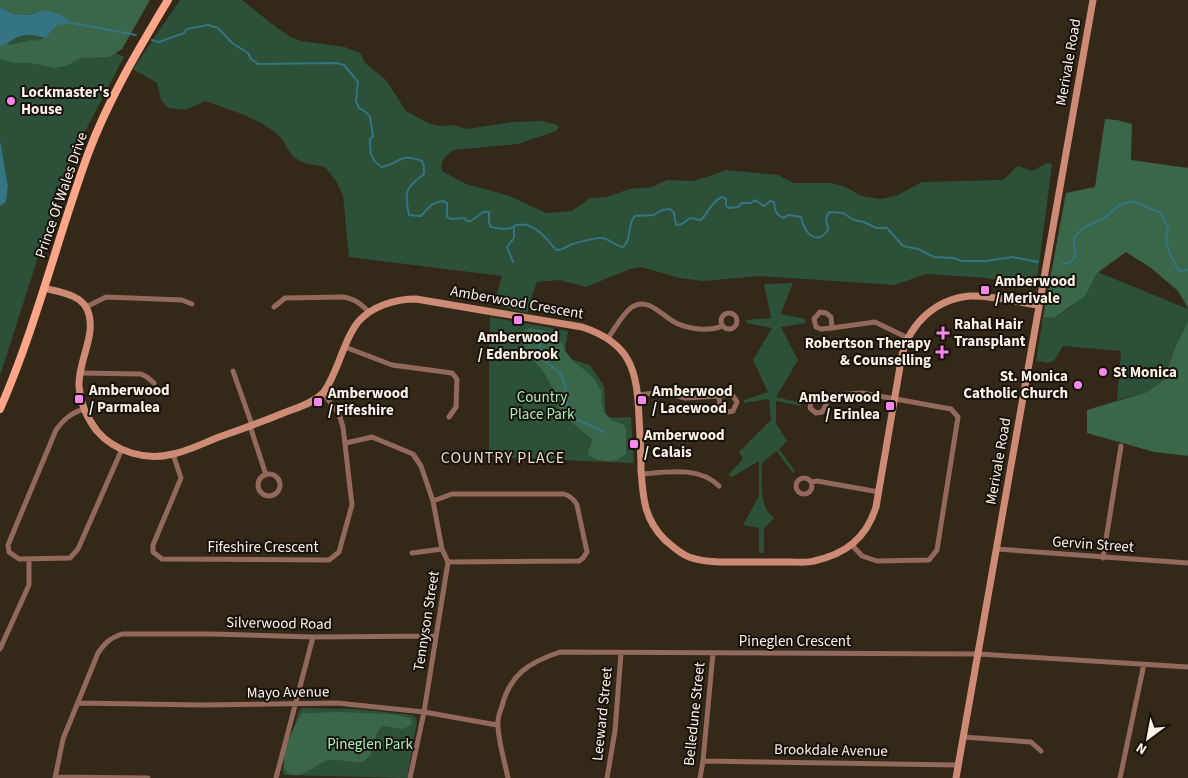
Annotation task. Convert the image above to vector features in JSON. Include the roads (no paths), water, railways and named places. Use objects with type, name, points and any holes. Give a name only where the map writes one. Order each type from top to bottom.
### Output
[{"type":"main road","name":"Prince Of Wales Drive","points":[[0,409],[103,118],[133,59],[168,0]]},
{"type":"street","name":"Merivale Road","points":[[956,778],[1093,0]]},
{"type":"street","points":[[44,288],[68,294],[86,307],[90,318],[90,332],[79,373],[79,387],[84,409],[100,434],[133,454],[146,456],[173,454],[313,401],[323,393]]},
{"type":"street","name":"Amberwood Crescent","points":[[323,393],[358,322],[370,312],[390,302],[416,299],[582,327],[598,332],[608,338],[627,357],[636,381],[642,498],[651,522],[658,533],[668,543],[688,557],[710,561],[812,562],[836,555],[852,545],[858,540],[872,519],[879,492],[902,355],[908,338],[923,317],[932,309],[968,296],[981,296],[1038,305]]},
{"type":"street","points":[[86,307],[106,297],[182,300],[192,304]]},
{"type":"street","points":[[274,307],[284,298],[342,297],[351,298],[370,312]]},
{"type":"street","points":[[608,338],[629,310],[638,304],[651,306],[676,323],[688,327],[696,329],[722,326]]},
{"type":"street","points":[[832,328],[875,322],[908,338]]},
{"type":"street","points":[[345,347],[392,365],[452,373],[457,379],[456,407],[448,417]]},
{"type":"street","points":[[233,371],[266,476]]},
{"type":"street","points":[[79,373],[141,374],[148,377],[154,383]]},
{"type":"street","points":[[638,395],[663,392],[685,398],[719,396]]},
{"type":"street","name":"Fifeshire Crescent","points":[[173,454],[181,478],[154,545],[153,552],[162,559],[329,560],[339,552],[352,505],[343,427],[339,414],[323,393]]},
{"type":"street","points":[[825,396],[855,393],[894,399],[951,409],[958,417],[936,550],[929,560],[877,561],[862,556],[852,545]]},
{"type":"street","points":[[84,409],[64,420],[56,430],[8,545],[9,552],[19,559],[70,558],[78,549],[122,449]]},
{"type":"street","name":"Tennyson Street","points":[[346,443],[372,437],[413,454],[420,466],[433,501],[442,549],[448,562],[424,712],[410,778]]},
{"type":"street","points":[[1103,558],[1121,446]]},
{"type":"street","points":[[642,474],[684,471],[708,477],[718,486]]},
{"type":"street","points":[[266,476],[276,476],[280,483],[278,491],[269,496],[262,494],[257,488],[258,481],[266,476]]},
{"type":"street","points":[[811,482],[817,481],[879,492]]},
{"type":"street","points":[[433,501],[452,494],[564,494],[577,505],[586,549],[586,554],[579,561],[448,562]]},
{"type":"street","points":[[412,553],[442,549]]},
{"type":"street","name":"Gervin Street","points":[[997,549],[1188,563]]},
{"type":"street","points":[[0,649],[29,585],[29,558]]},
{"type":"street","name":"Silverwood Road","points":[[78,703],[98,653],[112,637],[122,634],[313,637],[436,636]]},
{"type":"street","points":[[276,778],[313,637]]},
{"type":"street","name":"Pineglen Crescent","points":[[508,778],[498,725],[504,699],[514,680],[530,664],[560,652],[979,654],[1188,667]]},
{"type":"street","name":"Leeward Street","points":[[606,778],[615,731],[621,653]]},
{"type":"street","name":"Belledune Street","points":[[700,778],[714,653]]},
{"type":"street","points":[[1120,778],[1144,664]]},
{"type":"street","points":[[78,703],[63,740],[55,777],[148,778]]},
{"type":"street","name":"Mayo Avenue","points":[[78,703],[337,703],[424,712],[498,725]]},
{"type":"street","points":[[963,737],[1031,742],[1041,751]]},
{"type":"street","name":"Brookdale Avenue","points":[[703,761],[958,766]]},
{"type":"water","points":[[0,7],[13,14],[31,15],[44,10],[61,15],[72,23],[57,25],[45,38],[25,35],[0,46]]},
{"type":"water","points":[[0,140],[8,186],[6,202],[0,206]]},
{"type":"waterway","points":[[72,23],[136,35]]},
{"type":"waterway","points":[[152,40],[159,42],[184,33],[187,29],[208,25],[218,28],[232,43],[248,53],[251,59],[258,64],[336,63],[344,65],[358,82],[356,101],[359,108],[370,117],[373,136],[370,139],[370,148],[375,162],[382,167],[404,158],[422,161],[424,174],[413,183],[408,191],[409,215],[421,216],[433,204],[443,201],[447,203],[447,217],[451,219],[464,218],[467,221],[471,221],[483,212],[489,212],[491,227],[506,229],[517,225],[529,226],[540,232],[556,250],[600,238],[623,247],[628,240],[632,220],[635,216],[654,215],[662,210],[670,209],[674,213],[676,225],[682,224],[690,218],[701,220],[713,204],[722,197],[726,199],[726,206],[729,208],[738,207],[742,203],[751,203],[755,200],[764,206],[770,201],[774,202],[775,210],[779,216],[784,218],[788,215],[801,217],[805,228],[815,237],[824,235],[828,230],[826,218],[829,212],[843,213],[854,220],[864,222],[876,228],[887,228],[903,246],[918,249],[934,257],[954,258],[962,261],[986,261],[1012,257],[1038,262]]},
{"type":"waterway","points":[[1062,264],[1070,263],[1076,255],[1074,237],[1083,228],[1106,217],[1119,205],[1133,201],[1161,213],[1168,228],[1166,240],[1170,254],[1179,271],[1188,270]]},
{"type":"waterway","points":[[513,262],[507,247],[514,238],[514,227]]},
{"type":"waterway","points":[[539,330],[543,360],[561,375],[564,381],[568,410],[574,414],[576,419],[604,432]]},
{"type":"place","name":"Lockmaster's House","points":[[11,101]]},
{"type":"place","name":"Amberwood / Merivale","points":[[985,290]]},
{"type":"place","name":"Amberwood / Edenbrook","points":[[518,320]]},
{"type":"place","name":"Rahal Hair Transplant","points":[[943,333]]},
{"type":"place","name":"Robertson Therapy & Counselling","points":[[942,352]]},
{"type":"place","name":"St Monica","points":[[1103,372]]},
{"type":"place","name":"St. Monica Catholic Church","points":[[1078,385]]},
{"type":"place","name":"Amberwood / Parmalea","points":[[79,399]]},
{"type":"place","name":"Amberwood / Lacewood","points":[[642,400]]},
{"type":"place","name":"Amberwood / Fifeshire","points":[[318,402]]},
{"type":"place","name":"Amberwood / Erinlea","points":[[890,406]]},
{"type":"place","name":"Amberwood / Calais","points":[[634,444]]},
{"type":"district","name":"COUNTRY PLACE","points":[[503,457]]},
{"type":"park label","name":"Country Place Park","points":[[542,406]]},
{"type":"park label","name":"Pineglen Park","points":[[370,744]]}]
